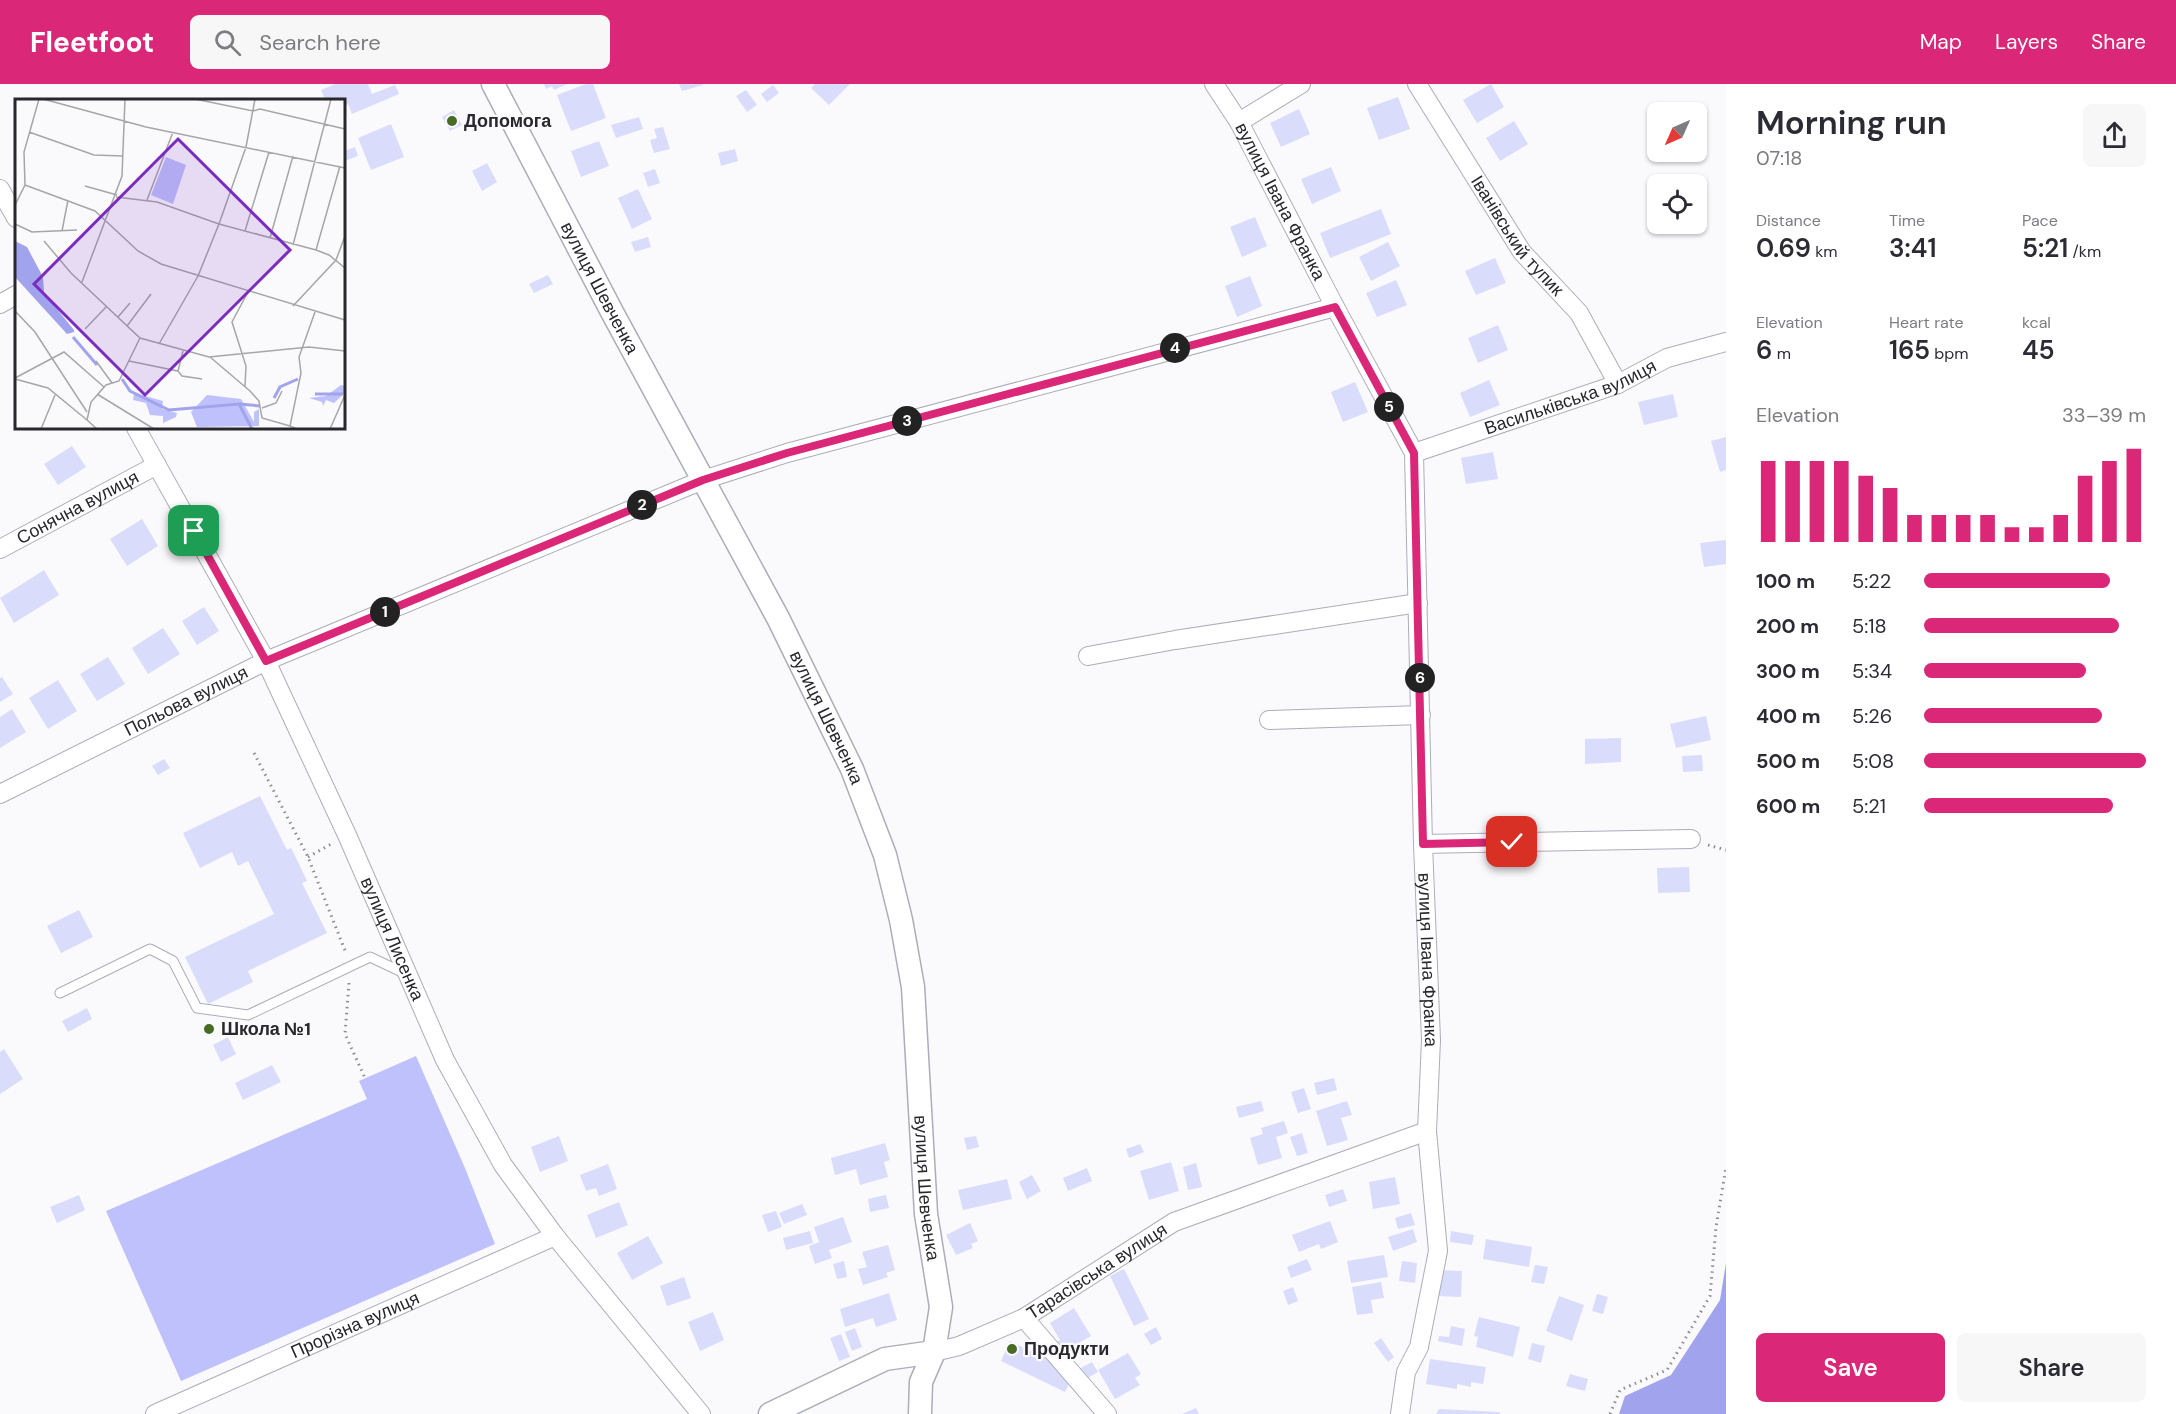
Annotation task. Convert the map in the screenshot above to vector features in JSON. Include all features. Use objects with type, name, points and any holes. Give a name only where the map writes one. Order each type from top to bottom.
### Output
[{"type":"street","name":"вулиця Шевченка","points":[[494,84],[778,618],[852,769],[885,855],[901,920],[913,987],[926,1214],[941,1307],[934,1352],[921,1382],[920,1414]]},
{"type":"street","name":"вулиця Івана Франка","points":[[1214,84],[1239,122],[1414,453],[1423,844],[1431,1040],[1427,1131],[1438,1251],[1419,1347],[1406,1372],[1400,1414]]},
{"type":"street","points":[[1239,122],[1301,84]]},
{"type":"street","name":"Іванівський тупик","points":[[1417,84],[1522,252],[1580,313],[1618,384]]},
{"type":"street","points":[[0,189],[15,216]]},
{"type":"street","points":[[0,304],[15,296]]},
{"type":"street","name":"Польова вулиця","points":[[0,794],[266,661],[703,480],[787,453],[1335,307]]},
{"type":"street","name":"Васильківська вулиця","points":[[1414,453],[1618,384],[1667,358],[1726,342]]},
{"type":"street","name":"вулиця Лисенка","points":[[137,429],[266,661],[347,835],[445,1060],[503,1165],[555,1236],[701,1414]]},
{"type":"street","name":"Сонячна вулиця","points":[[0,549],[157,465]]},
{"type":"street","points":[[1088,656],[1175,640],[1418,603]]},
{"type":"street","points":[[1269,720],[1420,715]]},
{"type":"street","points":[[1423,844],[1691,839]]},
{"type":"street","name":"Тарасівська вулиця","points":[[770,1414],[885,1359],[958,1347],[1024,1317],[1174,1222],[1427,1131]]},
{"type":"street","name":"Прорізна вулиця","points":[[155,1414],[555,1236]]},
{"type":"street","points":[[1024,1317],[1107,1414]]},
{"type":"lane","points":[[60,993],[150,949],[173,961],[197,1008],[248,1015],[370,957],[408,975]]},
{"type":"path","points":[[254,753],[308,857],[351,966],[345,1034],[365,1078]]},
{"type":"path","points":[[308,857],[347,835]]},
{"type":"path","points":[[1721,849],[1726,850]]},
{"type":"path","points":[[1610,1414],[1620,1390],[1667,1370],[1710,1296],[1716,1227],[1726,1167]]},
{"type":"shaded area","points":[[416,1056],[495,1244],[181,1381],[106,1211],[367,1099],[359,1081]]},
{"type":"shaded area","points":[[1726,1263],[1726,1414],[1619,1414],[1625,1396],[1671,1375],[1720,1300]]},
{"type":"building","points":[[335,84],[368,84],[372,94],[395,85],[399,94],[352,114],[348,104],[345,106],[345,99],[325,99],[321,90]]},
{"type":"building","points":[[544,84],[567,84],[554,90],[552,86],[546,89]]},
{"type":"building","points":[[586,84],[593,84],[606,118],[571,131],[557,95]]},
{"type":"building","points":[[679,84],[703,84],[703,85],[682,91]]},
{"type":"building","points":[[815,84],[850,84],[829,105],[811,88]]},
{"type":"building","points":[[1491,84],[1504,107],[1477,123],[1463,100]]},
{"type":"building","points":[[773,85],[779,93],[767,102],[761,94]]},
{"type":"building","points":[[746,90],[757,105],[747,112],[736,96]]},
{"type":"building","points":[[1398,97],[1410,129],[1379,140],[1367,108]]},
{"type":"building","points":[[1299,109],[1310,134],[1281,147],[1270,123]]},
{"type":"building","name":"Допомога","points":[[454,110],[462,125],[450,131],[442,117]]},
{"type":"building","points":[[639,117],[643,129],[616,138],[611,125]]},
{"type":"building","points":[[1514,121],[1528,144],[1500,161],[1486,138]]},
{"type":"building","points":[[391,124],[404,157],[371,170],[358,138]]},
{"type":"building","points":[[663,127],[670,149],[654,153],[650,140],[657,138],[654,129]]},
{"type":"building","points":[[599,141],[609,166],[581,177],[571,151]]},
{"type":"building","points":[[355,147],[358,156],[345,161],[345,151]]},
{"type":"building","points":[[735,149],[738,161],[721,166],[718,153]]},
{"type":"building","points":[[487,163],[497,182],[482,191],[472,171]]},
{"type":"building","points":[[1331,167],[1341,191],[1312,204],[1301,179]]},
{"type":"building","points":[[655,169],[660,183],[648,187],[643,173]]},
{"type":"building","points":[[638,189],[652,219],[632,229],[618,198]]},
{"type":"building","points":[[1381,209],[1391,234],[1330,258],[1320,233]]},
{"type":"building","points":[[1255,217],[1267,246],[1242,257],[1230,227]]},
{"type":"building","points":[[648,237],[651,247],[635,252],[631,242]]},
{"type":"building","points":[[1388,242],[1400,266],[1371,281],[1359,257]]},
{"type":"building","points":[[1495,258],[1506,283],[1476,295],[1465,271]]},
{"type":"building","points":[[548,275],[553,284],[534,293],[529,284]]},
{"type":"building","points":[[1250,276],[1262,306],[1237,317],[1225,286]]},
{"type":"building","points":[[1396,280],[1407,305],[1377,317],[1366,293]]},
{"type":"building","points":[[1498,325],[1508,350],[1478,363],[1468,338]]},
{"type":"building","points":[[1489,380],[1500,405],[1470,417],[1460,393]]},
{"type":"building","points":[[1355,382],[1368,412],[1343,422],[1331,392]]},
{"type":"building","points":[[1673,394],[1678,417],[1644,425],[1638,402]]},
{"type":"building","points":[[1726,437],[1726,470],[1720,472],[1711,441]]},
{"type":"building","points":[[72,446],[86,467],[58,485],[44,464]]},
{"type":"building","points":[[1493,452],[1498,479],[1466,484],[1461,458]]},
{"type":"building","points":[[142,519],[158,546],[127,566],[110,539]]},
{"type":"building","points":[[1726,540],[1726,564],[1704,567],[1700,543]]},
{"type":"building","points":[[44,570],[59,595],[14,623],[0,598]]},
{"type":"building","points":[[204,607],[219,631],[197,645],[182,621]]},
{"type":"building","points":[[163,628],[180,654],[148,674],[132,648]]},
{"type":"building","points":[[108,657],[125,684],[97,701],[80,674]]},
{"type":"building","points":[[2,677],[13,694],[0,702],[0,678]]},
{"type":"building","points":[[58,680],[77,711],[48,729],[29,698]]},
{"type":"building","points":[[12,709],[26,732],[0,748],[0,717]]},
{"type":"building","points":[[1706,716],[1711,740],[1676,748],[1670,724]]},
{"type":"building","points":[[1621,738],[1621,762],[1585,764],[1585,739]]},
{"type":"building","points":[[1702,755],[1703,771],[1683,772],[1682,756]]},
{"type":"building","points":[[164,759],[170,768],[158,775],[152,766]]},
{"type":"building","points":[[260,796],[287,850],[291,848],[299,864],[307,881],[302,883],[327,933],[248,971],[253,982],[208,1004],[185,957],[274,914],[248,861],[238,866],[232,852],[200,868],[183,833]]},
{"type":"building","points":[[1689,867],[1690,892],[1658,893],[1657,868]]},
{"type":"building","points":[[79,910],[93,937],[61,953],[47,926]]},
{"type":"building","points":[[87,1008],[92,1019],[68,1032],[62,1021]]},
{"type":"building","points":[[228,1037],[236,1054],[221,1062],[213,1045]]},
{"type":"building","points":[[4,1049],[23,1079],[0,1094],[0,1052]]},
{"type":"building","points":[[272,1065],[281,1082],[243,1100],[235,1083]]},
{"type":"building","points":[[1334,1078],[1337,1090],[1317,1095],[1314,1083]]},
{"type":"building","points":[[1304,1088],[1311,1109],[1298,1113],[1291,1092]]},
{"type":"building","points":[[1261,1101],[1264,1111],[1239,1118],[1236,1107]]},
{"type":"building","points":[[1347,1101],[1352,1115],[1341,1118],[1348,1140],[1327,1146],[1316,1111]]},
{"type":"building","points":[[1284,1121],[1288,1133],[1276,1137],[1282,1158],[1258,1165],[1250,1138],[1263,1134],[1261,1128]]},
{"type":"building","points":[[1302,1133],[1308,1153],[1297,1156],[1290,1137]]},
{"type":"building","points":[[559,1136],[568,1161],[540,1172],[531,1147]]},
{"type":"building","points":[[976,1136],[979,1147],[967,1150],[964,1138]]},
{"type":"building","points":[[885,1143],[890,1160],[884,1162],[888,1177],[860,1185],[856,1169],[835,1175],[831,1158]]},
{"type":"building","points":[[1140,1144],[1144,1152],[1129,1158],[1126,1149]]},
{"type":"building","points":[[1171,1162],[1179,1191],[1149,1200],[1140,1171]]},
{"type":"building","points":[[1196,1163],[1202,1187],[1188,1190],[1183,1167]]},
{"type":"building","points":[[608,1164],[617,1189],[599,1196],[596,1188],[586,1191],[580,1175]]},
{"type":"building","points":[[1087,1168],[1092,1181],[1068,1191],[1063,1178]]},
{"type":"building","points":[[1032,1175],[1041,1191],[1027,1199],[1019,1182]]},
{"type":"building","points":[[1395,1177],[1400,1204],[1373,1209],[1369,1182]]},
{"type":"building","points":[[1007,1179],[1012,1199],[963,1210],[958,1190]]},
{"type":"building","points":[[1343,1189],[1347,1201],[1329,1207],[1325,1195]]},
{"type":"building","points":[[79,1195],[85,1210],[57,1223],[50,1207]]},
{"type":"building","points":[[886,1195],[889,1208],[870,1212],[868,1199]]},
{"type":"building","points":[[619,1202],[628,1225],[596,1238],[587,1215]]},
{"type":"building","points":[[802,1204],[807,1215],[784,1224],[779,1213]]},
{"type":"building","points":[[776,1211],[782,1227],[768,1232],[762,1215]]},
{"type":"building","points":[[1411,1213],[1415,1225],[1398,1229],[1395,1218]]},
{"type":"building","points":[[843,1217],[852,1242],[829,1250],[832,1258],[815,1264],[809,1246],[819,1242],[814,1227]]},
{"type":"building","points":[[1330,1221],[1338,1242],[1321,1249],[1319,1244],[1299,1252],[1292,1235]]},
{"type":"building","points":[[970,1223],[978,1241],[971,1244],[973,1248],[956,1255],[946,1235]]},
{"type":"building","points":[[1413,1229],[1417,1242],[1393,1251],[1388,1237]]},
{"type":"building","points":[[810,1231],[813,1243],[786,1250],[783,1238]]},
{"type":"building","points":[[1451,1231],[1474,1235],[1472,1245],[1450,1242]]},
{"type":"building","points":[[648,1236],[663,1263],[632,1280],[617,1253]]},
{"type":"building","points":[[1486,1239],[1532,1247],[1529,1267],[1483,1259]]},
{"type":"building","points":[[888,1245],[895,1270],[886,1273],[888,1277],[863,1285],[858,1269],[867,1267],[862,1252]]},
{"type":"building","points":[[1384,1255],[1388,1277],[1351,1283],[1347,1261]]},
{"type":"building","points":[[1307,1259],[1312,1270],[1291,1278],[1287,1267]]},
{"type":"building","points":[[844,1261],[847,1277],[837,1279],[833,1264]]},
{"type":"building","points":[[1402,1261],[1417,1263],[1415,1283],[1399,1281]]},
{"type":"building","points":[[1535,1265],[1548,1267],[1544,1284],[1531,1282]]},
{"type":"building","points":[[1124,1269],[1149,1319],[1134,1326],[1110,1276]]},
{"type":"building","points":[[1438,1270],[1462,1271],[1461,1297],[1437,1296]]},
{"type":"building","points":[[684,1277],[691,1298],[667,1306],[660,1286]]},
{"type":"building","points":[[1381,1282],[1384,1298],[1371,1300],[1373,1313],[1357,1315],[1352,1287]]},
{"type":"building","points":[[1293,1287],[1298,1301],[1288,1305],[1283,1291]]},
{"type":"building","points":[[889,1293],[897,1320],[876,1327],[873,1318],[845,1327],[840,1309]]},
{"type":"building","points":[[1597,1294],[1608,1297],[1603,1314],[1592,1311]]},
{"type":"building","points":[[1559,1296],[1584,1305],[1572,1341],[1546,1331]]},
{"type":"building","points":[[1074,1308],[1091,1336],[1063,1352],[1057,1342],[1060,1340],[1050,1323]]},
{"type":"building","points":[[713,1312],[724,1340],[700,1351],[688,1322]]},
{"type":"building","points":[[1479,1317],[1520,1327],[1513,1357],[1476,1347],[1478,1337],[1474,1336]]},
{"type":"building","points":[[1451,1326],[1465,1329],[1462,1346],[1438,1341],[1439,1336],[1449,1337]]},
{"type":"building","points":[[1156,1327],[1162,1339],[1151,1345],[1144,1334]]},
{"type":"building","points":[[855,1328],[862,1347],[852,1351],[845,1332]]},
{"type":"building","points":[[841,1334],[850,1357],[839,1361],[830,1338]]},
{"type":"building","points":[[1381,1338],[1394,1357],[1388,1362],[1374,1343]]},
{"type":"building","points":[[1010,1341],[1041,1356],[1043,1351],[1069,1383],[1065,1392],[1001,1361]]},
{"type":"building","points":[[1532,1343],[1545,1346],[1541,1363],[1528,1359]]},
{"type":"building","points":[[1128,1353],[1141,1374],[1135,1378],[1140,1385],[1115,1399],[1098,1370]]},
{"type":"building","points":[[1430,1359],[1486,1367],[1483,1384],[1471,1382],[1471,1387],[1457,1384],[1457,1389],[1426,1384]]},
{"type":"building","points":[[1092,1362],[1098,1372],[1081,1382],[1075,1371]]},
{"type":"building","points":[[1570,1374],[1588,1379],[1585,1391],[1566,1386]]},
{"type":"building","points":[[1196,1408],[1199,1414],[1182,1414]]},
{"type":"building","points":[[1439,1409],[1500,1412],[1500,1414],[1436,1414]]},
{"type":"place","name":"Допомога","points":[[452,121]]},
{"type":"place","name":"Школа №1","points":[[209,1029]]},
{"type":"place","name":"Продукти","points":[[1012,1349]]},
{"type":"route","points":[[194,531],[266,661],[703,480],[787,453],[1065,377],[1335,307],[1414,453],[1423,844],[1512,842]]}]
